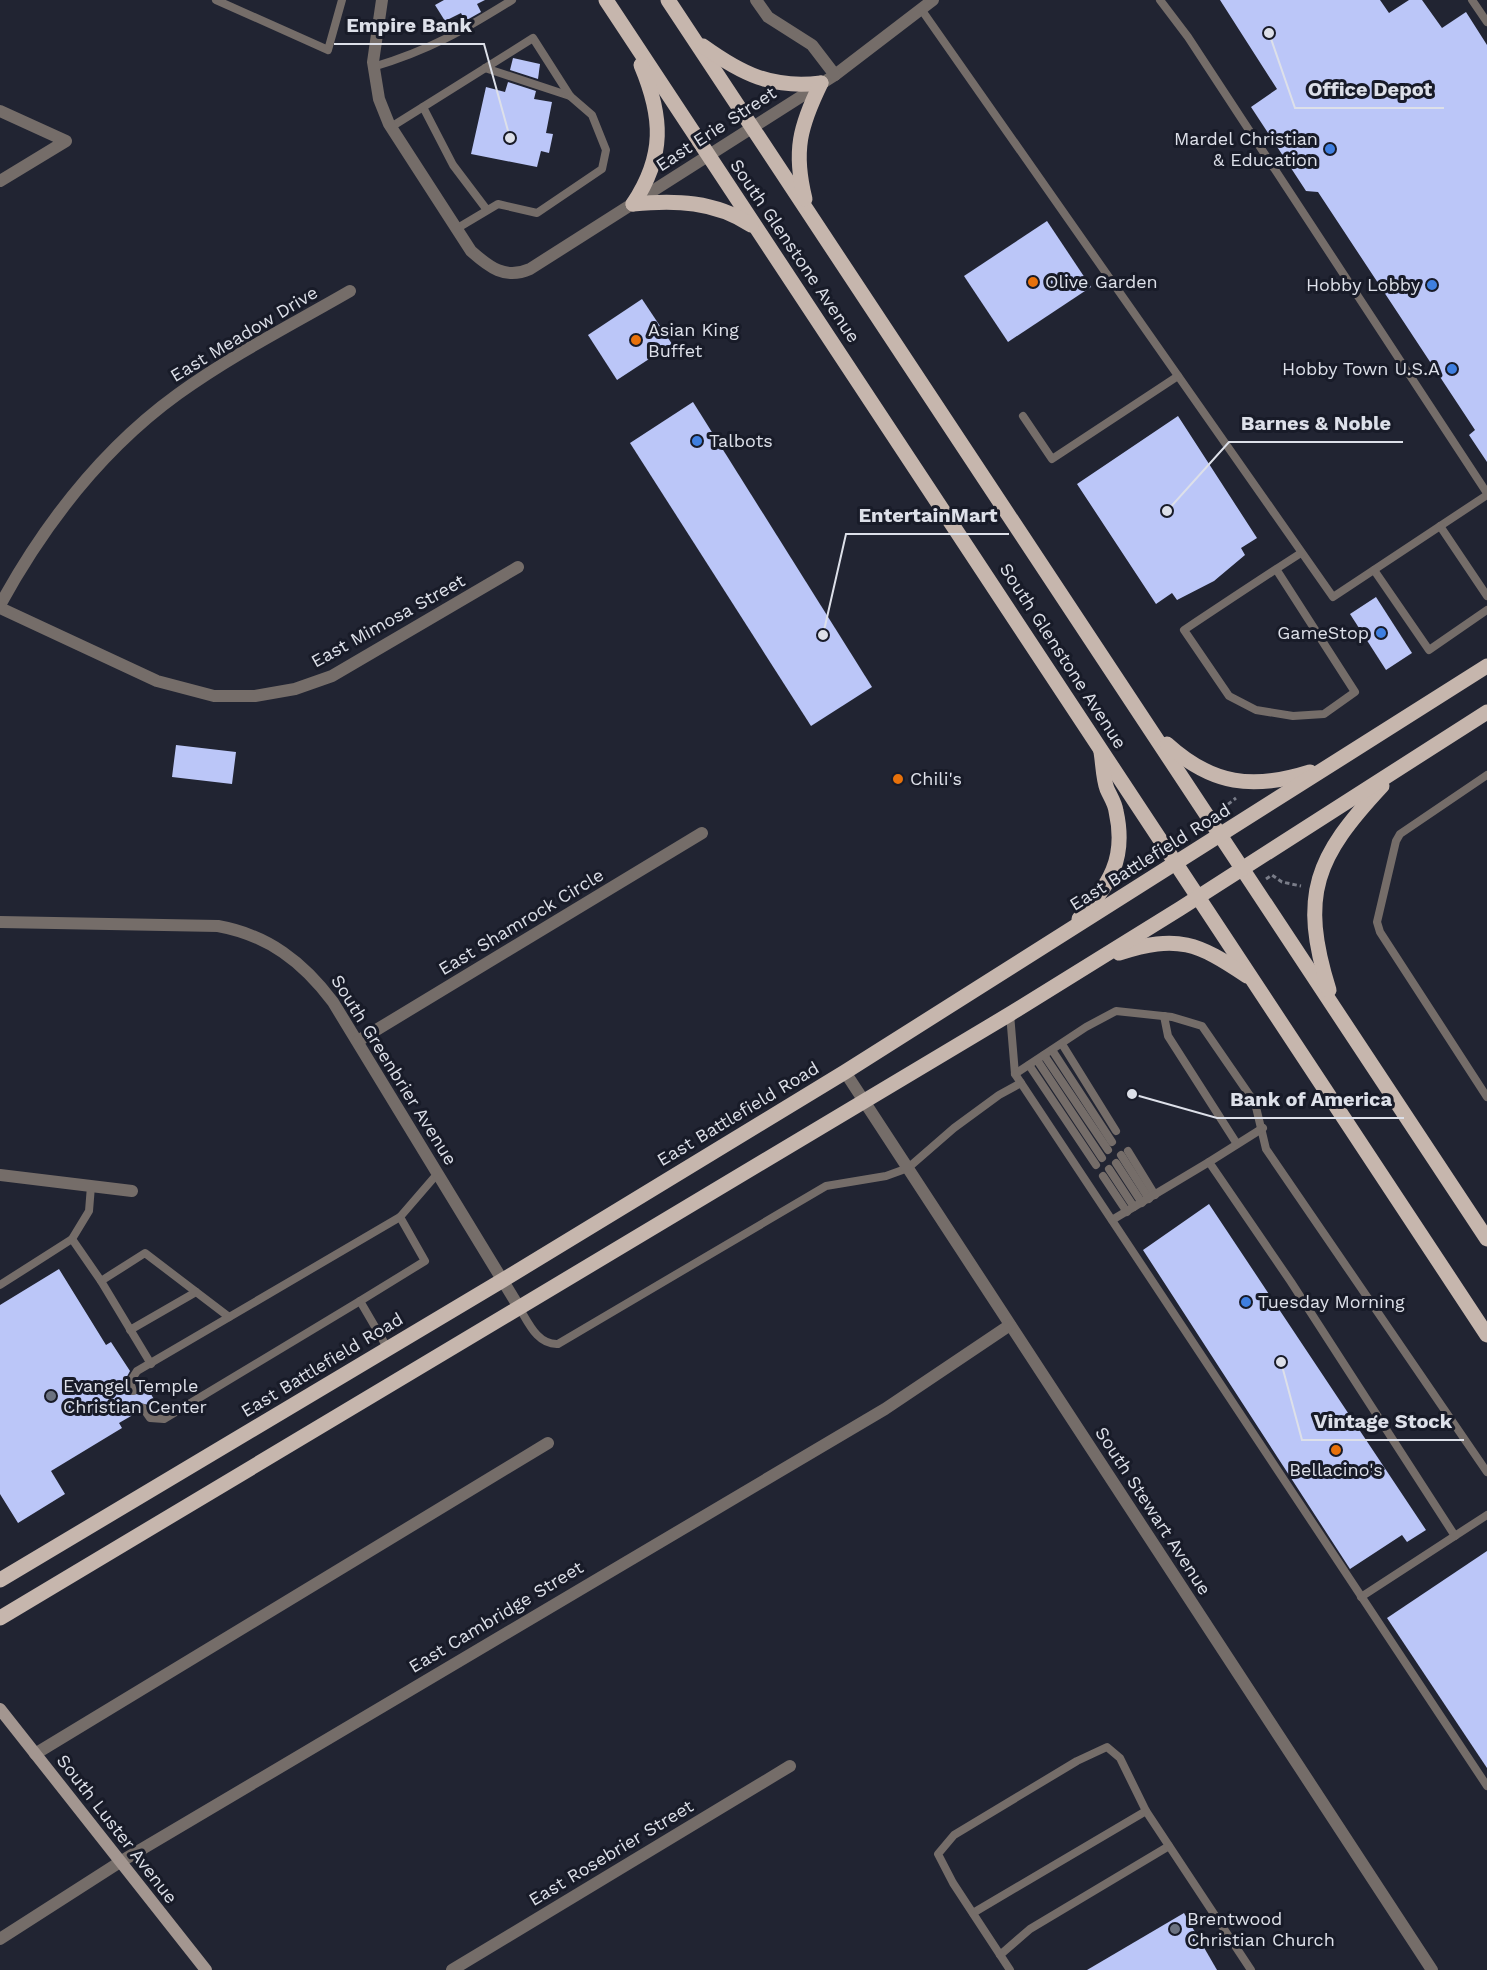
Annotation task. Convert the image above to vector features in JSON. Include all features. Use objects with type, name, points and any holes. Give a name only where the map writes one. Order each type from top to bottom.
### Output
[{"type":"main road","name":"South Glenstone Avenue","points":[[606,0],[1487,1335]]},
{"type":"main road","name":"South Glenstone Avenue","points":[[668,0],[1487,1239]]},
{"type":"main road","points":[[625,28],[652,93],[658,129],[652,170],[633,204]]},
{"type":"main road","points":[[695,40],[731,65],[763,80],[798,86],[822,83]]},
{"type":"main road","points":[[807,210],[798,165],[798,146],[806,114],[822,83]]},
{"type":"main road","points":[[633,204],[663,201],[721,208],[758,230]]},
{"type":"main road","name":"East Battlefield Road","points":[[0,1580],[503,1280],[845,1072],[1487,666]]},
{"type":"main road","points":[[0,1618],[1010,1014],[1244,869],[1487,712]]},
{"type":"main road","points":[[1149,728],[1186,762],[1207,773],[1232,780],[1253,784],[1276,781],[1331,765]]},
{"type":"main road","points":[[1068,932],[1101,893],[1116,867],[1120,848],[1116,808],[1107,788],[1100,746]]},
{"type":"main road","points":[[1335,1007],[1321,965],[1315,933],[1315,889],[1326,858],[1340,835],[1396,770]]},
{"type":"main road","points":[[1099,959],[1147,946],[1184,943],[1204,948],[1254,981]]},
{"type":"street","points":[[382,0],[376,24],[373,67],[379,99],[391,127],[456,229]]},
{"type":"street","points":[[756,0],[768,17],[812,45],[835,75]]},
{"type":"street","name":"East Erie Street","points":[[456,229],[471,252],[496,271],[510,274],[530,269],[835,75],[933,0]]},
{"type":"street","points":[[0,111],[66,141],[0,181]]},
{"type":"street","name":"East Meadow Drive","points":[[0,607],[55,517],[76,490],[124,439],[205,375],[350,291]]},
{"type":"street","name":"East Mimosa Street","points":[[0,607],[156,681],[213,696],[255,696],[295,689],[332,676],[518,567]]},
{"type":"street","name":"East Shamrock Circle","points":[[358,1041],[702,833]]},
{"type":"street","name":"South Greenbrier Avenue","points":[[0,922],[204,925],[248,933],[277,947],[316,979],[358,1041],[520,1309]]},
{"type":"street","name":"South Stewart Avenue","points":[[845,1072],[1432,1970]]},
{"type":"street","points":[[0,1175],[132,1191]]},
{"type":"street","name":"East Cambridge Street","points":[[0,1939],[120,1862],[885,1409],[1010,1325]]},
{"type":"street","points":[[35,1754],[548,1443]]},
{"type":"street","name":"South Luster Avenue","points":[[0,1709],[206,1970]]},
{"type":"street","name":"East Rosebrier Street","points":[[452,1970],[790,1766]]},
{"type":"lane","points":[[216,0],[328,50],[342,0]]},
{"type":"lane","points":[[373,67],[414,55],[453,37],[512,0]]},
{"type":"lane","points":[[921,9],[1333,597],[1487,494],[1188,37],[1160,0]]},
{"type":"lane","points":[[1472,0],[1487,22]]},
{"type":"lane","points":[[391,127],[533,38],[570,96],[592,115],[606,150],[602,169],[537,213],[498,204],[456,229]]},
{"type":"lane","points":[[485,68],[570,96]]},
{"type":"lane","points":[[423,107],[453,165],[487,210]]},
{"type":"lane","points":[[1023,416],[1052,459],[1178,376]]},
{"type":"lane","points":[[1440,526],[1487,596]]},
{"type":"lane","points":[[1276,569],[1355,692],[1324,714],[1293,716],[1256,710],[1229,696],[1184,630],[1276,569],[1301,553]]},
{"type":"lane","points":[[1374,570],[1429,650],[1487,610]]},
{"type":"lane","points":[[1487,775],[1400,834],[1396,841],[1377,922],[1380,932],[1487,1097]]},
{"type":"lane","points":[[1016,1074],[1116,1011],[1164,1016],[1202,1026],[1255,1102],[1263,1128],[1266,1149],[1487,1472]]},
{"type":"lane","points":[[1010,1014],[1016,1074],[1021,1083],[1487,1786]]},
{"type":"lane","points":[[1164,1016],[1168,1036],[1237,1144]]},
{"type":"lane","points":[[1062,1044],[1116,1131]]},
{"type":"lane","points":[[1052,1050],[1112,1142]]},
{"type":"lane","points":[[1040,1057],[1108,1150]]},
{"type":"lane","points":[[1040,1057],[1102,1158]]},
{"type":"lane","points":[[1029,1065],[1096,1165]]},
{"type":"lane","points":[[520,1309],[544,1342],[558,1344],[826,1185],[886,1176],[908,1168],[954,1128],[999,1095],[1021,1083]]},
{"type":"lane","points":[[1112,1220],[1263,1128]]},
{"type":"lane","points":[[1125,1153],[1149,1199]]},
{"type":"lane","points":[[1209,1162],[1291,1282],[1455,1536]]},
{"type":"lane","points":[[1116,1163],[1149,1199]]},
{"type":"lane","points":[[1109,1169],[1130,1209]]},
{"type":"lane","points":[[133,1391],[130,1382],[137,1371],[400,1217],[438,1173]]},
{"type":"lane","points":[[1103,1176],[1130,1209]]},
{"type":"lane","points":[[0,1285],[72,1239],[89,1211],[91,1186]]},
{"type":"lane","points":[[143,1408],[150,1418],[164,1419],[424,1261],[400,1217]]},
{"type":"lane","points":[[72,1239],[101,1281],[151,1364]]},
{"type":"lane","points":[[101,1281],[145,1253],[229,1317]]},
{"type":"lane","points":[[130,1330],[196,1292]]},
{"type":"lane","points":[[360,1301],[388,1349]]},
{"type":"lane","points":[[1361,1598],[1487,1515]]},
{"type":"lane","points":[[1010,1970],[938,1854],[954,1835],[1077,1761],[1107,1747],[1120,1758],[1146,1811],[1251,1970]]},
{"type":"lane","points":[[973,1913],[1146,1811]]},
{"type":"lane","points":[[1000,1955],[1030,1929],[1169,1846]]},
{"type":"path","points":[[1221,810],[1241,796]]},
{"type":"path","points":[[1128,871],[1148,855]]},
{"type":"path","points":[[1264,880],[1272,875],[1282,882],[1306,888]]},
{"type":"building","points":[[444,0],[485,0],[477,4],[481,12],[465,21],[461,13],[445,21],[435,5]]},
{"type":"building","points":[[1220,0],[1380,0],[1389,13],[1409,0],[1422,0],[1442,28],[1466,12],[1487,45],[1487,462],[1469,435],[1475,430],[1318,192],[1306,191],[1251,107],[1277,89]]},
{"type":"building","points":[[513,58],[540,64],[538,79],[510,70]]},
{"type":"building","points":[[508,82],[536,91],[534,99],[552,102],[546,133],[553,134],[549,153],[541,151],[537,167],[471,154],[486,87],[505,92]]},
{"type":"building","points":[[1047,221],[1091,287],[1008,342],[964,276]]},
{"type":"building","points":[[642,299],[672,344],[617,380],[588,335]]},
{"type":"building","points":[[693,402],[872,687],[811,726],[630,443]]},
{"type":"building","points":[[1178,416],[1257,538],[1241,548],[1245,555],[1214,581],[1177,600],[1172,593],[1156,604],[1077,484]]},
{"type":"building","name":"GameStop","points":[[1376,597],[1412,653],[1386,670],[1350,614]]},
{"type":"building","points":[[176,745],[236,752],[232,784],[172,777]]},
{"type":"building","points":[[1209,1204],[1426,1530],[1407,1542],[1402,1535],[1350,1569],[1143,1250]]},
{"type":"building","name":"Evangel Temple Christian Center","points":[[59,1269],[106,1345],[111,1342],[130,1371],[124,1382],[129,1395],[138,1394],[137,1383],[139,1387],[145,1384],[155,1401],[148,1405],[140,1403],[138,1412],[119,1423],[122,1428],[51,1471],[65,1494],[18,1523],[0,1494],[0,1305]]},
{"type":"building","points":[[1487,1551],[1487,1768],[1387,1618]]},
{"type":"building","name":"Brentwood Christian Church","points":[[1184,1913],[1217,1970],[1087,1970]]},
{"type":"place","name":"Office Depot","points":[[1269,33]]},
{"type":"place","name":"Empire Bank","points":[[510,138]]},
{"type":"place","name":"Mardel Christian & Education","points":[[1330,149]]},
{"type":"place","name":"Olive Garden","points":[[1033,282]]},
{"type":"place","name":"Hobby Lobby","points":[[1432,285]]},
{"type":"place","name":"Asian King Buffet","points":[[636,340]]},
{"type":"place","name":"Hobby Town U.S.A","points":[[1452,369]]},
{"type":"place","name":"Talbots","points":[[697,441]]},
{"type":"place","name":"Barnes & Noble","points":[[1167,511]]},
{"type":"place","name":"GameStop","points":[[1381,633]]},
{"type":"place","name":"EntertainMart","points":[[823,635]]},
{"type":"place","name":"Chili's","points":[[898,779]]},
{"type":"place","name":"Bank of America","points":[[1132,1094]]},
{"type":"place","name":"Tuesday Morning","points":[[1246,1302]]},
{"type":"place","name":"Vintage Stock","points":[[1281,1362]]},
{"type":"place","name":"Evangel Temple Christian Center","points":[[51,1396]]},
{"type":"place","name":"Bellacino's","points":[[1336,1450]]},
{"type":"place","name":"Brentwood Christian Church","points":[[1175,1929]]}]
